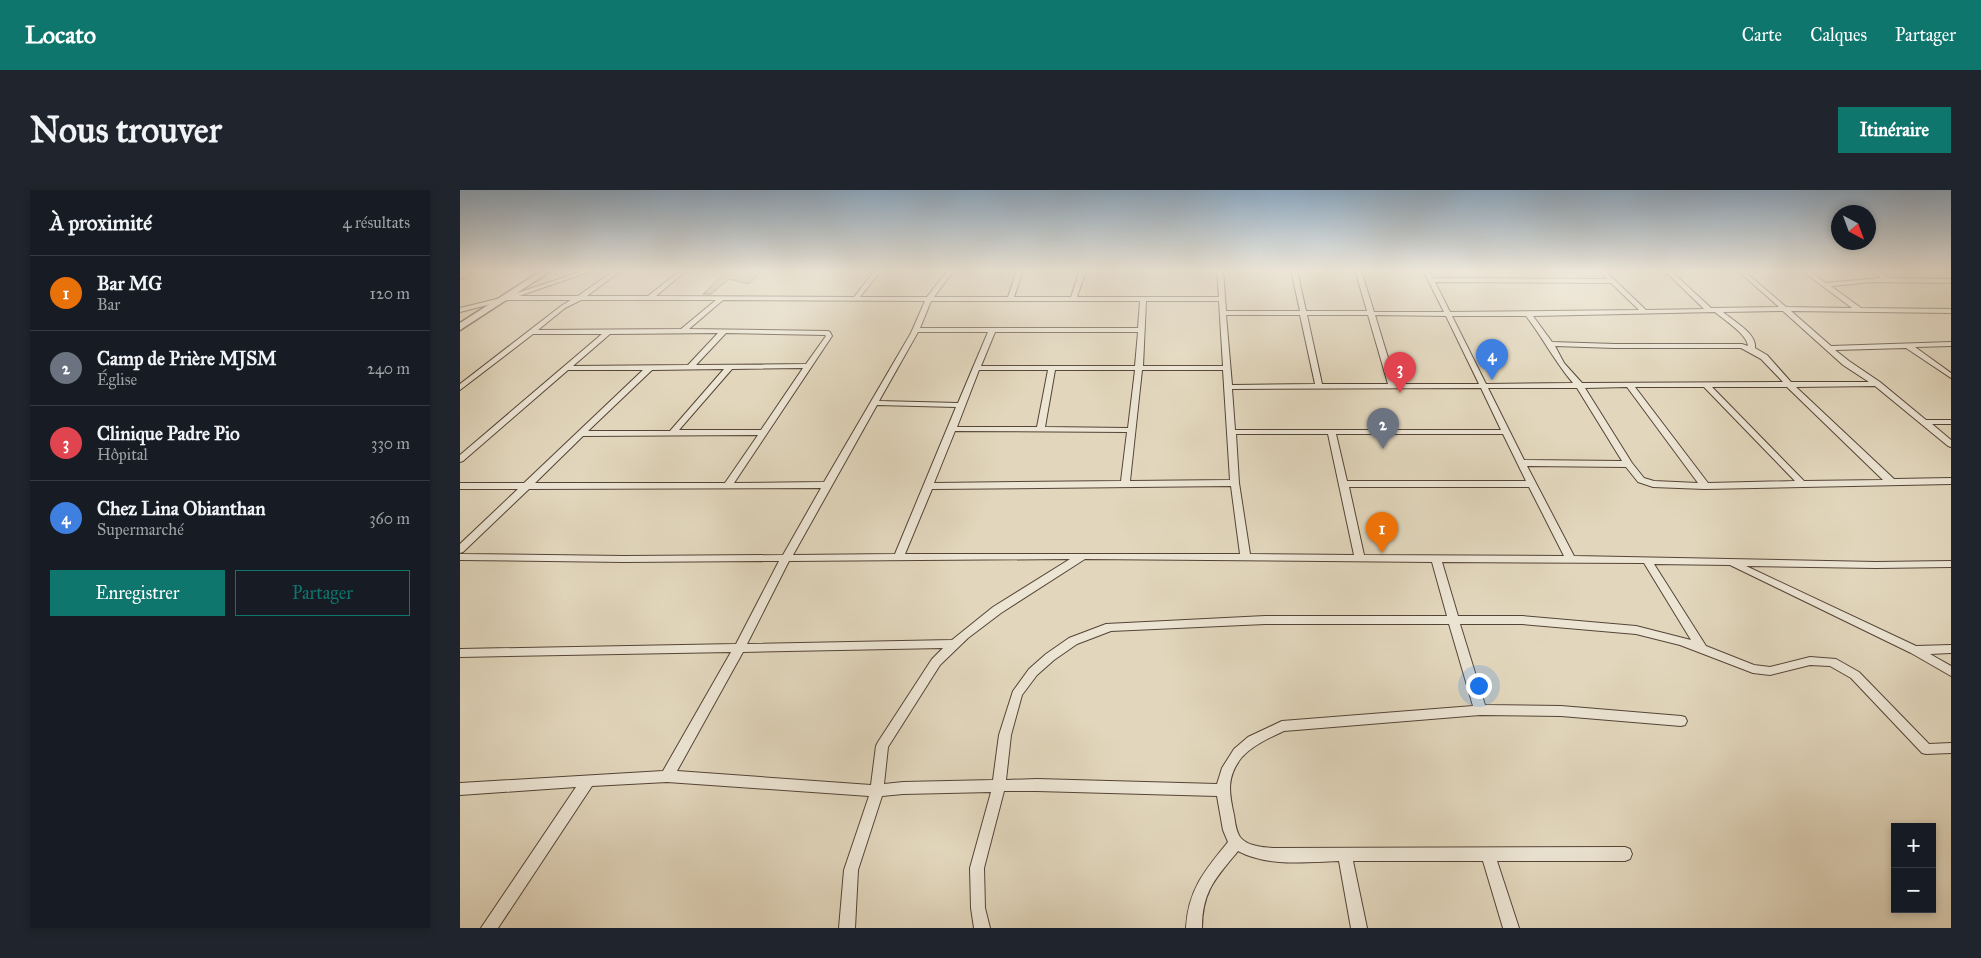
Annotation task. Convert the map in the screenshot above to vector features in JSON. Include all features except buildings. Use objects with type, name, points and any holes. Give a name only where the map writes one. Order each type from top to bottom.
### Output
[{"type":"street","points":[[460,310],[482,304]]},
{"type":"street","points":[[460,327],[497,304]]},
{"type":"street","points":[[460,388],[568,304]]},
{"type":"street","points":[[683,331],[715,304]]},
{"type":"street","points":[[667,776],[740,647],[785,559],[916,330],[926,304]]},
{"type":"street","points":[[1126,484],[1130,430],[1139,368],[1143,304]]},
{"type":"street","points":[[1222,304],[1226,368],[1230,387],[1235,483],[1246,558]]},
{"type":"street","points":[[1301,304],[1319,387]]},
{"type":"street","points":[[1369,304],[1393,387]]},
{"type":"street","points":[[1443,304],[1485,386],[1531,484],[1571,560]]},
{"type":"street","points":[[1637,304],[1644,311]]},
{"type":"street","points":[[1706,304],[1748,336],[1752,343],[1751,348]]},
{"type":"street","points":[[1782,304],[1809,332],[1831,348],[1846,363],[1877,384],[1951,444]]},
{"type":"street","points":[[1852,304],[1861,311]]},
{"type":"street","points":[[1223,313],[1528,314],[1787,309],[1951,312]]},
{"type":"street","points":[[1528,314],[1550,344],[1561,364],[1580,386],[1628,464],[1637,476],[1649,484],[1705,486],[1951,481]]},
{"type":"street","points":[[916,330],[1141,330]]},
{"type":"street","points":[[899,557],[992,330]]},
{"type":"street","points":[[532,332],[724,331],[828,333],[828,336],[727,486]]},
{"type":"street","points":[[690,367],[724,331]]},
{"type":"street","points":[[460,459],[608,332]]},
{"type":"street","points":[[1550,344],[1742,346],[1751,348],[1764,357],[1789,384],[1892,482]]},
{"type":"street","points":[[1831,348],[1951,344]]},
{"type":"street","points":[[1907,345],[1951,376]]},
{"type":"street","points":[[566,368],[808,366]]},
{"type":"street","points":[[460,550],[650,367]]},
{"type":"street","points":[[672,433],[730,367]]},
{"type":"street","points":[[977,368],[1226,368]]},
{"type":"street","points":[[1041,430],[1052,368]]},
{"type":"street","points":[[1230,387],[1877,384]]},
{"type":"street","points":[[1706,385],[1802,484]]},
{"type":"street","points":[[1629,386],[1705,486]]},
{"type":"street","points":[[873,403],[962,405]]},
{"type":"street","points":[[1924,422],[1951,422]]},
{"type":"street","points":[[952,429],[1130,430]]},
{"type":"street","points":[[582,434],[763,432]]},
{"type":"street","points":[[1233,432],[1506,432]]},
{"type":"street","points":[[1332,433],[1360,558]]},
{"type":"street","points":[[1522,463],[1628,464]]},
{"type":"street","points":[[929,486],[1235,483]]},
{"type":"street","points":[[1344,484],[1531,484]]},
{"type":"street","points":[[460,486],[828,485]]},
{"type":"street","points":[[847,928],[851,870],[877,791],[882,746],[936,662],[964,635],[997,610],[1083,556]]},
{"type":"street","points":[[460,557],[624,560],[1083,556],[1647,560],[1876,565],[1951,564]]},
{"type":"street","points":[[1436,559],[1480,710]]},
{"type":"street","points":[[1647,560],[1702,649]]},
{"type":"street","points":[[1728,561],[1915,650],[1951,672]]},
{"type":"street","points":[[982,928],[978,908],[977,868],[999,787],[1005,734],[1017,694],[1033,672],[1073,641],[1110,627],[1265,620],[1522,620],[1636,630],[1661,634],[1754,669],[1770,671],[1810,661],[1832,662],[1855,675],[1926,749],[1951,748]]},
{"type":"street","points":[[460,653],[955,644]]},
{"type":"street","points":[[1915,650],[1951,649]]},
{"type":"street","points":[[1625,854],[1272,855],[1253,852],[1236,843],[1230,830],[1222,790],[1228,768],[1238,753],[1252,740],[1282,726],[1480,710],[1561,711],[1681,721]]},
{"type":"street","points":[[460,790],[667,776],[877,791],[902,788],[999,787],[1037,784],[1222,790]]},
{"type":"street","points":[[489,928],[588,781]]},
{"type":"street","points":[[1194,928],[1195,904],[1199,892],[1205,880],[1236,843]]},
{"type":"street","points":[[1345,854],[1359,928]]},
{"type":"street","points":[[1488,854],[1511,928]]},
{"type":"place","name":"Chez Lina Obianthan","points":[[1492,380]]},
{"type":"place","name":"Clinique Padre Pio","points":[[1400,393]]},
{"type":"place","name":"Camp de Prière MJSM","points":[[1383,449]]},
{"type":"place","name":"Bar MG","points":[[1382,553]]}]
